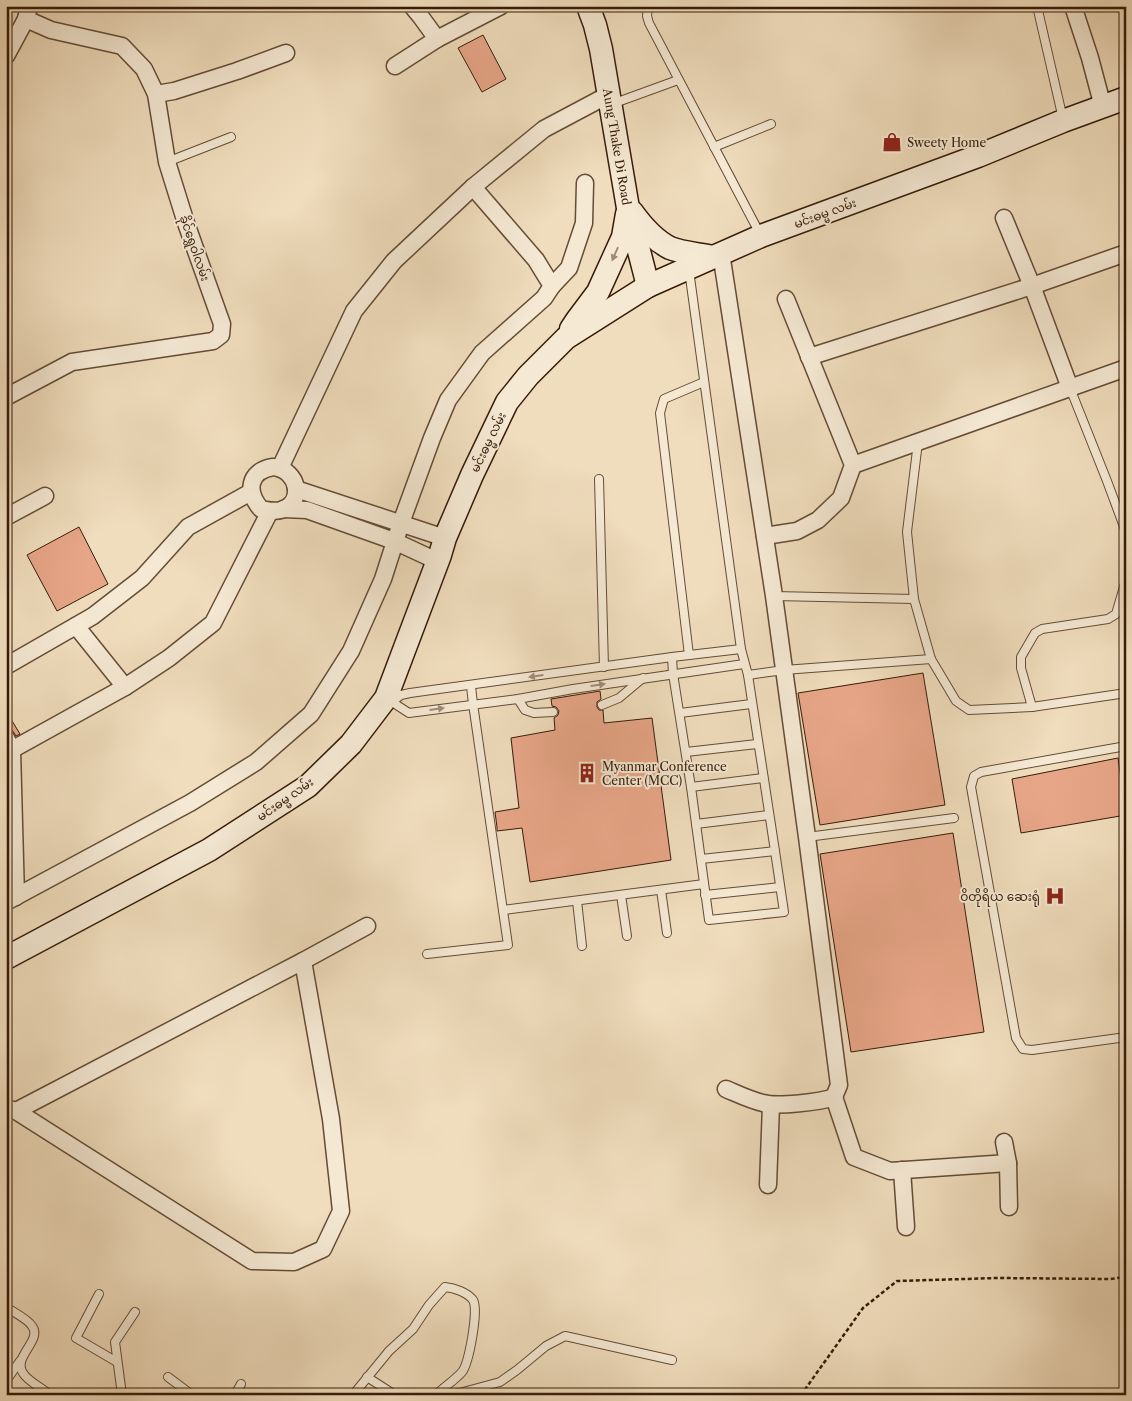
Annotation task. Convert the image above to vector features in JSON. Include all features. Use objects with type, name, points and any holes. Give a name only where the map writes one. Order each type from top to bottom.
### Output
[{"type":"main road","name":"Aung Thake Di Road","points":[[588,6],[601,49],[628,208],[648,286]]},
{"type":"main road","name":"မင်းဓမ္မ လမ်း","points":[[6,958],[209,850],[308,786],[352,744],[386,705],[386,698],[445,538],[472,475],[507,402],[528,376],[566,338],[648,286],[761,236],[978,156],[1063,121],[1126,98]]},
{"type":"main road","points":[[628,208],[645,230],[670,248],[682,252],[717,255]]},
{"type":"main road","points":[[566,338],[598,292],[623,237],[628,208]]},
{"type":"street","points":[[412,6],[437,39]]},
{"type":"street","points":[[395,66],[437,39],[501,6]]},
{"type":"street","points":[[1073,6],[1103,107]]},
{"type":"street","points":[[6,56],[26,10]]},
{"type":"street","name":"ခိုင်ရွှေဝါလမ်း","points":[[6,397],[72,362],[213,342],[222,335],[222,324],[186,223],[167,162],[156,94],[144,69],[122,46],[51,30],[26,10]]},
{"type":"street","points":[[156,94],[174,91],[238,71],[286,53]]},
{"type":"street","points":[[280,468],[354,311],[394,261],[473,187],[544,129],[609,100]]},
{"type":"street","points":[[438,561],[394,542],[307,510],[277,510],[261,509],[251,492],[254,477],[259,472],[273,467],[286,471],[295,482],[294,497],[291,504],[277,510],[213,623],[169,658],[125,686],[8,747],[11,900],[198,798],[256,762],[311,714],[351,651],[383,579],[394,542],[400,523],[448,400],[482,353],[544,298],[552,286],[569,268],[584,223],[585,183]]},
{"type":"street","points":[[473,187],[536,260],[552,286]]},
{"type":"street","points":[[1004,218],[1070,388]]},
{"type":"street","points":[[809,357],[1032,286],[1126,253]]},
{"type":"street","points":[[717,255],[774,596],[808,836],[839,1086],[834,1097],[825,1101],[771,1104],[762,1103],[726,1089]]},
{"type":"street","points":[[765,536],[798,531],[818,520],[841,498],[852,465],[786,299]]},
{"type":"street","points":[[852,465],[1126,368]]},
{"type":"street","points":[[296,489],[445,538]]},
{"type":"street","points":[[6,666],[93,616],[142,578],[188,527],[251,492]]},
{"type":"street","points":[[6,518],[38,498],[45,496]]},
{"type":"street","points":[[76,626],[125,686]]},
{"type":"street","points":[[11,1110],[303,961],[367,926]]},
{"type":"street","points":[[11,1110],[252,1261],[294,1262],[324,1249],[341,1211],[331,1119],[303,961]]},
{"type":"street","points":[[834,1097],[854,1156],[890,1171],[1008,1163]]},
{"type":"street","points":[[768,1185],[771,1104]]},
{"type":"street","points":[[1004,1142],[1008,1163],[1009,1207]]},
{"type":"street","points":[[902,1170],[906,1227]]},
{"type":"lane","points":[[648,6],[648,23],[761,236]]},
{"type":"lane","points":[[1037,6],[1063,121]]},
{"type":"lane","points":[[609,100],[678,80]]},
{"type":"lane","points":[[714,147],[771,124]]},
{"type":"lane","points":[[167,162],[231,137]]},
{"type":"lane","points":[[672,657],[709,920],[784,912],[748,675],[741,649],[688,268]]},
{"type":"lane","points":[[689,655],[660,413],[664,399],[704,382]]},
{"type":"lane","points":[[1070,388],[1126,532]]},
{"type":"lane","points":[[918,442],[907,532],[914,599],[931,659],[956,701],[969,710],[1032,708],[1126,693]]},
{"type":"lane","points":[[598,479],[604,667]]},
{"type":"lane","points":[[1032,708],[1021,668],[1021,657],[1035,634],[1042,629],[1108,619],[1116,614],[1126,580]]},
{"type":"lane","points":[[774,596],[914,599]]},
{"type":"lane","points":[[386,705],[401,695],[741,649]]},
{"type":"lane","points":[[748,675],[784,670],[931,659]]},
{"type":"lane","points":[[386,705],[409,713],[518,699],[643,678],[744,664]]},
{"type":"lane","points":[[572,671],[573,689]]},
{"type":"lane","points":[[602,705],[619,698],[643,678]]},
{"type":"lane","points":[[427,954],[508,945],[471,686]]},
{"type":"lane","points":[[518,699],[525,710],[534,713],[553,712]]},
{"type":"lane","points":[[680,713],[751,704]]},
{"type":"lane","points":[[686,752],[757,744]]},
{"type":"lane","points":[[1126,746],[981,772],[974,776],[971,787],[1016,1038],[1023,1049],[1032,1050],[1126,1037]]},
{"type":"lane","points":[[691,787],[763,778]]},
{"type":"lane","points":[[696,824],[769,815]]},
{"type":"lane","points":[[808,836],[954,818]]},
{"type":"lane","points":[[701,859],[775,850]]},
{"type":"lane","points":[[503,910],[704,884]]},
{"type":"lane","points":[[706,895],[780,887]]},
{"type":"lane","points":[[661,890],[667,933]]},
{"type":"lane","points":[[621,895],[627,936]]},
{"type":"lane","points":[[576,900],[582,946]]},
{"type":"lane","points":[[353,1395],[389,1351],[413,1329],[429,1305],[445,1287],[458,1289],[473,1300],[475,1308],[472,1345],[464,1370],[436,1395]]},
{"type":"lane","points":[[100,1294],[76,1338],[117,1362]]},
{"type":"lane","points":[[6,1307],[32,1325],[34,1330],[34,1336],[6,1381]]},
{"type":"lane","points":[[122,1395],[115,1342],[135,1312]]},
{"type":"lane","points":[[450,1395],[500,1382],[546,1346],[565,1336],[672,1360]]},
{"type":"lane","points":[[21,1359],[20,1367],[22,1373],[45,1391],[47,1395]]},
{"type":"lane","points":[[368,1377],[395,1395]]},
{"type":"lane","points":[[168,1378],[192,1395]]},
{"type":"lane","points":[[235,1395],[241,1384]]},
{"type":"path","points":[[801,1395],[862,1308],[897,1281],[996,1278],[1110,1279],[1126,1277]]},
{"type":"building","points":[[483,35],[506,79],[482,92],[458,48]]},
{"type":"building","points":[[79,527],[108,584],[57,611],[27,555]]},
{"type":"building","points":[[923,673],[945,805],[820,825],[798,693]]},
{"type":"building","name":"Myanmar Conference Center (MCC)","points":[[600,691],[601,699],[597,702],[597,707],[599,710],[603,710],[604,723],[652,718],[671,860],[530,882],[522,828],[497,831],[495,812],[519,808],[511,738],[555,730],[554,718],[558,715],[559,711],[556,707],[552,706],[551,699]]},
{"type":"building","points":[[6,711],[20,734],[16,736],[12,730],[6,728]]},
{"type":"building","points":[[1118,758],[1126,815],[1021,833],[1012,779]]},
{"type":"building","points":[[953,833],[984,1032],[851,1052],[820,854]]},
{"type":"place","name":"Sweety Home","points":[[892,142]]},
{"type":"place","name":"Myanmar Conference Center (MCC)","points":[[587,773]]},
{"type":"place","name":"ဝိတိုရိယ ဆေးရုံ","points":[[1055,896]]}]
